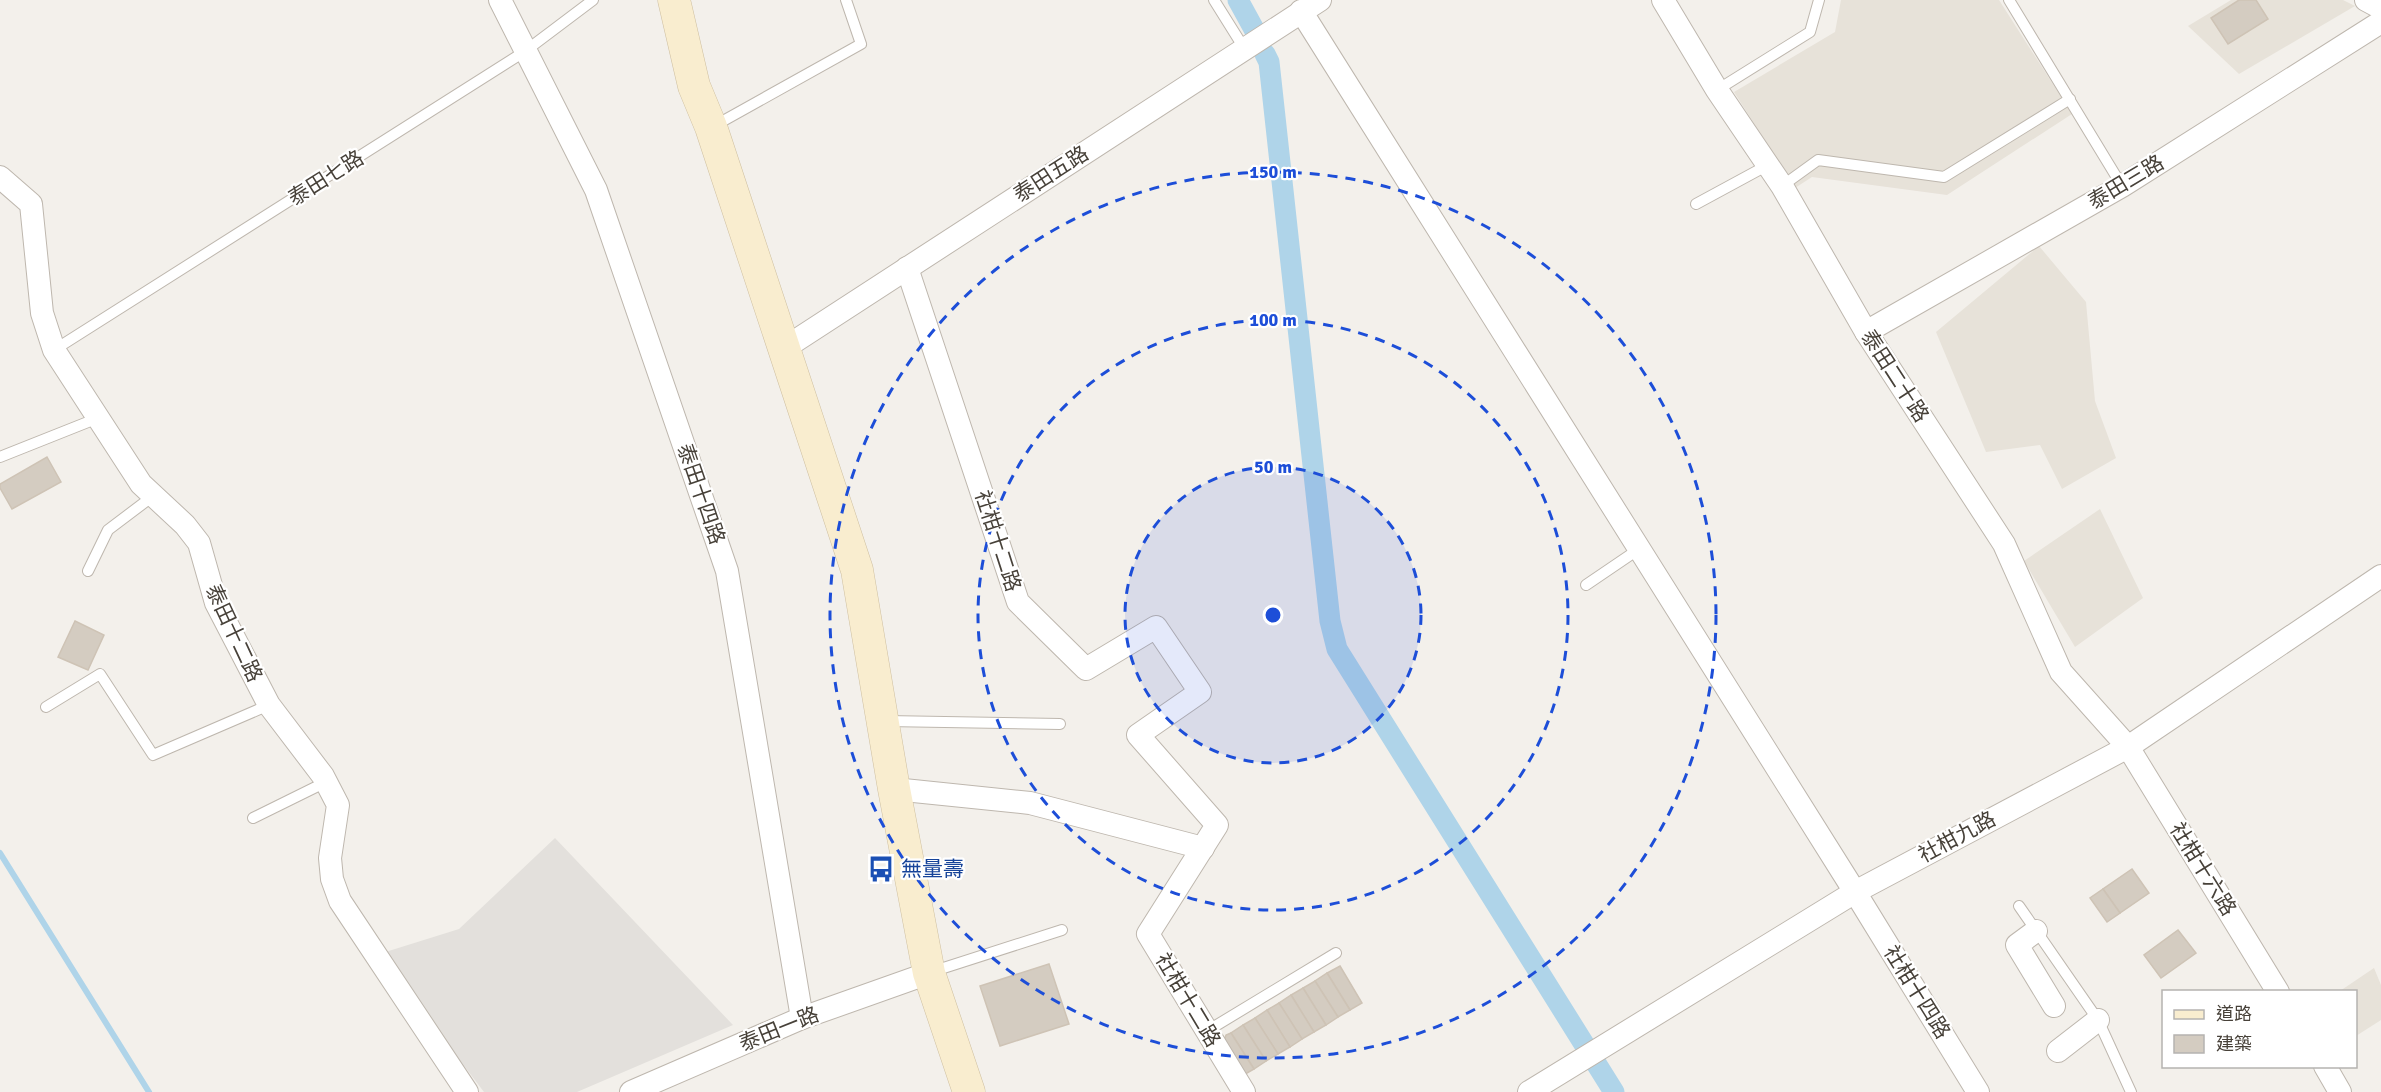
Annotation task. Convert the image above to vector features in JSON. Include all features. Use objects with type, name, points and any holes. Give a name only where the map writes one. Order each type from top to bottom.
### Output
[{"type":"street","name":"泰田十四路","points":[[500,0],[524,52],[596,190],[727,571],[802,1018]]},
{"type":"street","points":[[674,0],[694,86],[711,127],[857,570],[894,789],[929,973],[969,1092]]},
{"type":"street","name":"泰田二十路","points":[[1663,0],[1717,90],[1782,186],[1866,332],[2004,544],[2061,672],[2128,747]]},
{"type":"street","points":[[2367,0],[2381,8]]},
{"type":"street","name":"泰田五路","points":[[783,349],[1311,6]]},
{"type":"street","name":"社柑十四路","points":[[1311,6],[1639,549],[1978,1092]]},
{"type":"street","name":"泰田三路","points":[[1866,332],[2122,186],[2381,22]]},
{"type":"street","name":"泰田十二路","points":[[0,177],[31,204],[42,313],[54,350],[141,484],[185,525],[199,543],[216,603],[269,705],[326,782],[338,805],[330,858],[332,879],[340,901],[467,1092]]},
{"type":"street","name":"社柑十二路","points":[[907,268],[1018,602],[1086,669],[1156,627],[1200,692],[1138,735],[1217,825],[1148,934],[1244,1092]]},
{"type":"street","name":"社柑九路","points":[[1529,1092],[1855,892],[2128,747],[2381,576]]},
{"type":"street","name":"社柑十六路","points":[[2128,747],[2277,990]]},
{"type":"street","points":[[894,789],[1030,803],[1203,848]]},
{"type":"street","points":[[2036,931],[2018,945],[2054,1006]]},
{"type":"street","name":"泰田一路","points":[[631,1092],[802,1018],[929,973]]},
{"type":"street","points":[[2058,1052],[2098,1020]]},
{"type":"street","points":[[2326,1068],[2340,1092]]},
{"type":"lane","name":"泰田七路","points":[[54,350],[524,52],[593,0]]},
{"type":"lane","points":[[711,127],[861,44],[846,0]]},
{"type":"lane","points":[[1214,0],[1244,48]]},
{"type":"lane","points":[[1717,90],[1810,32],[1820,0]]},
{"type":"lane","points":[[2009,0],[2122,186]]},
{"type":"lane","points":[[1782,186],[1818,160],[1944,177],[2070,99]]},
{"type":"lane","points":[[1696,204],[1768,165]]},
{"type":"lane","points":[[0,457],[98,418]]},
{"type":"lane","points":[[88,571],[108,530],[153,496]]},
{"type":"lane","points":[[1586,585],[1639,549]]},
{"type":"lane","points":[[46,707],[100,674],[153,755],[269,705]]},
{"type":"lane","points":[[882,721],[1059,724]]},
{"type":"lane","points":[[254,818],[326,782]]},
{"type":"lane","points":[[2019,906],[2098,1020],[2131,1092]]},
{"type":"lane","points":[[929,973],[1062,930]]},
{"type":"lane","points":[[1207,1031],[1336,953]]},
{"type":"shaded area","points":[[1841,0],[1999,0],[2072,114],[1947,195],[1812,177],[1795,188],[1734,92],[1835,32]]},
{"type":"shaded area","points":[[2231,0],[2343,0],[2355,6],[2239,74],[2188,26]]},
{"type":"shaded area","points":[[2039,246],[2086,302],[2095,401],[2116,458],[2062,489],[2040,445],[1986,452],[1936,332]]},
{"type":"shaded area","points":[[2100,509],[2143,598],[2075,647],[2024,561]]},
{"type":"shaded area","points":[[555,838],[733,1025],[577,1092],[484,1092],[379,954],[459,929]]},
{"type":"shaded area","points":[[2374,968],[2381,985],[2381,1020],[2357,1035],[2357,990],[2341,990]]},
{"type":"building","points":[[2239,0],[2256,0],[2268,19],[2228,44],[2211,18]]},
{"type":"building","points":[[47,457],[61,482],[12,509],[0,484]]},
{"type":"building","points":[[75,621],[104,635],[88,670],[58,657]]},
{"type":"building","points":[[2132,869],[2149,893],[2120,913],[2103,889]]},
{"type":"building","points":[[2103,889],[2120,913],[2107,922],[2090,898]]},
{"type":"building","points":[[2178,930],[2196,953],[2161,978],[2144,955]]},
{"type":"building","points":[[1049,964],[1069,1024],[1000,1046],[980,986]]},
{"type":"building","points":[[1340,966],[1362,1003],[1350,1010],[1327,973]]},
{"type":"building","points":[[1327,973],[1350,1010],[1338,1017],[1315,981]]},
{"type":"building","points":[[1315,981],[1338,1017],[1326,1025],[1303,988]]},
{"type":"building","points":[[1303,988],[1326,1025],[1314,1032],[1291,995]]},
{"type":"building","points":[[1291,995],[1314,1032],[1302,1039],[1279,1003]]},
{"type":"building","points":[[1279,1003],[1302,1039],[1290,1047],[1267,1010]]},
{"type":"building","points":[[1267,1010],[1290,1047],[1278,1054],[1255,1018]]},
{"type":"building","points":[[1255,1018],[1278,1054],[1266,1061],[1243,1025]]},
{"type":"building","points":[[1243,1025],[1266,1061],[1254,1069],[1231,1033]]},
{"type":"building","points":[[1231,1033],[1254,1069],[1242,1076],[1222,1046],[1226,1035]]},
{"type":"waterway","points":[[1238,0],[1255,31]]},
{"type":"waterway","points":[[1265,54],[1269,62],[1330,621],[1337,649],[1614,1092]]},
{"type":"waterway","points":[[0,853],[149,1092]]},
{"type":"place","name":"無量壽","points":[[881,869]]}]
